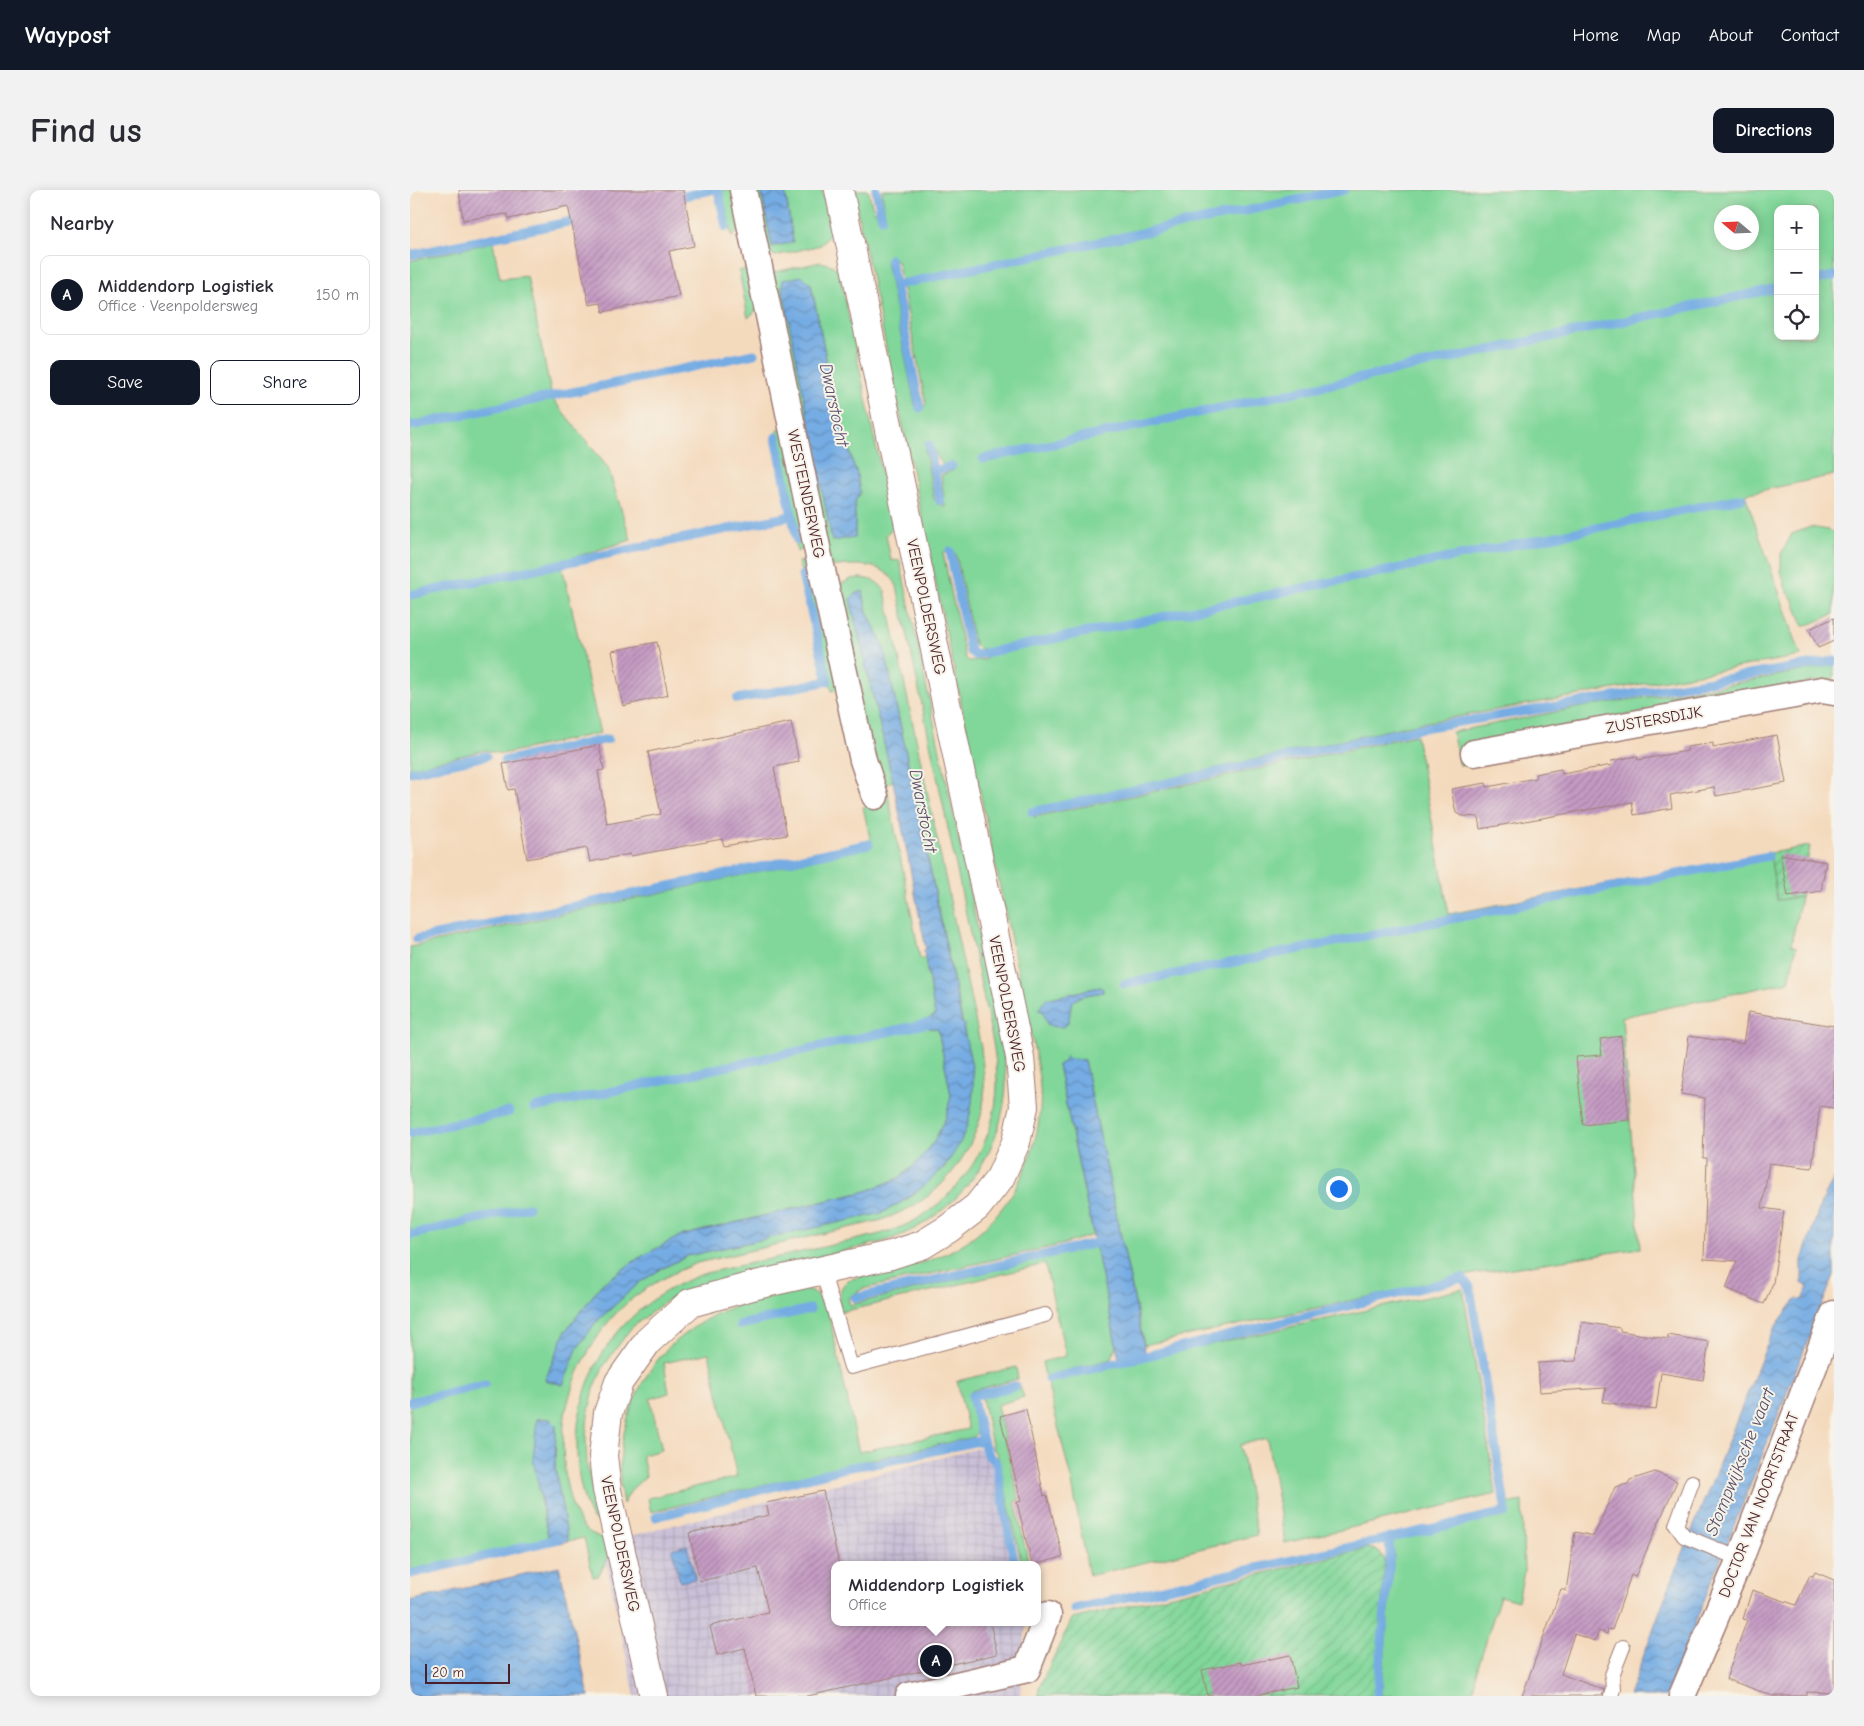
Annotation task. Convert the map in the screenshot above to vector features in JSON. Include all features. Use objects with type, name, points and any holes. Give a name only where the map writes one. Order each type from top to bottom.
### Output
[{"type":"street","name":"WESTEINDERWEG","points":[[743,190],[846,682],[863,760],[875,796]]},
{"type":"street","name":"VEENPOLDERSWEG","points":[[654,1696],[607,1490],[604,1456],[608,1412],[619,1382],[648,1341],[690,1303],[756,1285],[891,1255],[922,1245],[948,1229],[977,1207],[1000,1178],[1016,1142],[1024,1107],[1020,1058],[839,190]]},
{"type":"street","name":"ZUSTERSDIJK","points":[[1474,753],[1822,690],[1834,692]]},
{"type":"street","name":"DOCTOR VAN NOORTSTRAAT","points":[[1682,1696],[1733,1556],[1834,1314]]},
{"type":"street","points":[[909,1696],[1027,1669],[1048,1615]]},
{"type":"lane","points":[[822,1270],[851,1367],[1045,1315]]},
{"type":"lane","points":[[1692,1482],[1676,1525],[1684,1536],[1733,1556]]},
{"type":"lane","points":[[1611,1696],[1614,1690],[1612,1675],[1623,1648]]},
{"type":"shaded area","points":[[991,1445],[1016,1561],[831,1561],[831,1626],[1026,1626],[1020,1696],[635,1696],[602,1543]]},
{"type":"green space","points":[[722,190],[736,190],[743,226],[732,237]]},
{"type":"green space","points":[[748,190],[761,190],[772,246],[793,242],[785,190],[822,190],[831,233],[821,245],[775,256],[760,246]]},
{"type":"green space","points":[[853,190],[868,190],[874,209],[882,218],[885,216],[882,190],[1834,190],[1834,475],[1745,494],[1801,656],[1416,724],[1032,809],[1034,817],[1416,735],[1449,914],[1770,853],[1777,900],[1801,897],[1791,945],[1796,947],[1789,982],[1622,1017],[1640,1248],[1474,1274],[1144,1345],[1084,1060],[1064,1062],[1058,1065],[1093,1235],[1064,1244],[862,1289],[848,1298],[850,1305],[1096,1246],[1116,1345],[1112,1359],[1045,1376],[1042,1362],[1066,1356],[1045,1264],[842,1312],[839,1294],[848,1280],[911,1266],[947,1253],[967,1242],[984,1228],[999,1211],[1012,1194],[1023,1174],[1031,1153],[1037,1132],[1040,1110],[1039,1081],[1035,1053]],"holes":[[[890,259],[897,260],[926,404],[921,410],[915,406],[886,262]],[[928,443],[944,465],[953,463],[954,470],[941,475],[945,507],[934,499],[925,451]],[[949,549],[956,554],[974,644],[979,649],[984,649],[986,659],[969,661],[965,657],[943,553]],[[1100,987],[1103,992],[1085,995],[1073,1001],[1067,1024],[1043,1011],[1042,1007],[1046,999]]]},
{"type":"green space","points":[[493,242],[500,279],[527,276],[551,393],[410,423],[410,261]]},
{"type":"green space","points":[[821,262],[832,265],[839,271],[893,527],[886,535],[891,560],[900,561],[1001,1040],[1005,1062],[1006,1085],[1002,1113],[994,1139],[983,1163],[968,1185],[928,1221],[904,1234],[878,1243],[697,1286],[666,1301],[631,1328],[603,1367],[594,1389],[588,1415],[586,1437],[587,1465],[599,1522],[592,1519],[580,1484],[577,1448],[579,1418],[586,1389],[597,1363],[612,1339],[631,1318],[653,1300],[678,1285],[706,1273],[871,1236],[912,1222],[930,1211],[946,1197],[973,1164],[991,1125],[995,1105],[997,1078],[993,1042],[897,586],[884,571],[875,568],[856,565],[826,567],[767,281],[775,272]],"holes":[[[811,284],[829,373],[860,492],[855,502],[855,537],[832,541]]]},
{"type":"green space","points":[[752,268],[760,307],[748,318],[739,271]]},
{"type":"green space","points":[[552,398],[608,468],[631,540],[561,561],[600,733],[502,754],[485,750],[410,768],[410,428]]},
{"type":"green space","points":[[785,429],[810,546],[797,552],[796,542],[799,540],[777,430]]},
{"type":"green space","points":[[1810,527],[1834,533],[1834,614],[1804,627],[1793,600],[1786,589],[1781,571],[1781,554],[1792,534]]},
{"type":"green space","points":[[813,560],[841,687],[832,691],[806,572],[801,571],[798,562]]},
{"type":"green space","points":[[851,579],[872,580],[885,591],[981,1048],[984,1099],[980,1119],[969,1146],[945,1181],[935,1191],[909,1208],[882,1220],[697,1263],[650,1286],[628,1302],[609,1321],[595,1340],[578,1372],[567,1406],[563,1434],[567,1487],[571,1503],[584,1528],[604,1539],[609,1557],[598,1576],[593,1577],[584,1538],[568,1541],[555,1467],[556,1425],[550,1419],[537,1419],[541,1503],[549,1539],[410,1570],[410,947],[872,847],[863,807],[886,802],[881,776],[871,767],[837,586]],"holes":[[[863,591],[867,612],[884,647],[973,1073],[968,1121],[957,1146],[944,1168],[906,1200],[882,1212],[687,1256],[640,1282],[595,1323],[577,1349],[563,1385],[545,1380],[565,1332],[602,1284],[639,1258],[680,1236],[867,1191],[899,1178],[918,1162],[934,1142],[946,1118],[951,1095],[938,1029],[919,1026],[935,1015],[925,958],[920,958],[886,784],[893,781],[850,599]]]},
{"type":"green space","points":[[1834,665],[1834,678],[1467,744],[1470,764],[1460,766],[1452,732],[1592,705],[1710,688]]},
{"type":"green space","points":[[1810,846],[1801,897],[1777,900],[1770,853]]},
{"type":"green space","points":[[807,1289],[817,1294],[829,1315],[859,1452],[968,1429],[957,1381],[1016,1367],[1018,1379],[971,1391],[969,1397],[977,1432],[974,1437],[850,1464],[651,1512],[648,1498],[737,1477],[709,1353],[664,1363],[669,1393],[650,1399],[662,1450],[642,1455],[646,1476],[632,1489],[623,1504],[620,1484],[620,1463],[627,1421],[643,1381],[668,1348],[698,1324],[718,1313],[750,1302]]},
{"type":"green space","points":[[1463,1289],[1496,1494],[1285,1543],[1267,1438],[1240,1445],[1257,1535],[1089,1576],[1072,1483],[1047,1382]]},
{"type":"green space","points":[[1020,1387],[1024,1397],[997,1405],[1019,1500],[1015,1501],[1028,1561],[1021,1561],[997,1453],[993,1450],[982,1398]]},
{"type":"green space","points":[[1522,1501],[1524,1571],[1518,1601],[1500,1596],[1477,1670],[1472,1696],[1381,1696],[1394,1555],[1392,1539],[1507,1516],[1506,1504]]},
{"type":"green space","points":[[1368,1548],[1379,1551],[1385,1560],[1374,1696],[1039,1696],[1039,1688],[1072,1619]]},
{"type":"water","points":[[761,190],[785,190],[793,242],[772,247]]},
{"type":"water","name":"Dwarstocht","points":[[802,276],[811,284],[829,373],[860,492],[855,502],[855,537],[832,541],[782,286],[783,280]]},
{"type":"water","points":[[863,591],[867,612],[884,647],[962,1023],[966,1025],[963,1027],[973,1076],[972,1100],[968,1122],[961,1141],[950,1159],[937,1174],[921,1188],[882,1213],[687,1256],[661,1269],[640,1282],[595,1323],[577,1349],[563,1385],[545,1380],[565,1332],[602,1284],[639,1258],[680,1236],[867,1191],[899,1178],[918,1162],[934,1142],[946,1118],[951,1095],[938,1029],[918,1026],[935,1015],[925,958],[924,950],[926,949],[893,781],[850,599]]},
{"type":"water","points":[[1100,987],[1103,989],[1103,992],[1083,996],[1073,1002],[1068,1021],[1062,1027],[1047,1024],[1043,1011],[1038,1010],[1046,999]]},
{"type":"water","points":[[1066,1056],[1070,1059],[1084,1060],[1146,1356],[1120,1363],[1058,1065],[1064,1062]]},
{"type":"water","name":"Stompwijksche vaart","points":[[1834,1179],[1834,1275],[1666,1696],[1629,1696],[1662,1605],[1773,1330],[1796,1299],[1803,1300],[1808,1287],[1802,1283],[1802,1260],[1821,1203]]},
{"type":"water","points":[[537,1419],[550,1419],[556,1425],[555,1467],[568,1541],[550,1545],[533,1459]]},
{"type":"water","points":[[687,1545],[695,1579],[680,1582],[672,1549]]},
{"type":"water","points":[[559,1566],[589,1696],[410,1696],[410,1601]]},
{"type":"building","points":[[459,190],[683,190],[694,246],[669,251],[679,296],[603,312],[601,303],[589,305],[568,206],[509,219],[507,214],[463,220]]},
{"type":"building","points":[[1834,618],[1834,641],[1818,648],[1809,629]]},
{"type":"building","points":[[657,642],[668,695],[623,706],[612,651]]},
{"type":"building","points":[[791,722],[799,762],[774,767],[787,835],[724,846],[722,839],[590,862],[587,848],[527,859],[514,789],[508,790],[503,764],[599,745],[604,770],[598,771],[607,824],[661,814],[648,752]]},
{"type":"building","points":[[1777,735],[1786,783],[1716,796],[1714,787],[1670,795],[1672,808],[1634,815],[1632,802],[1480,829],[1478,817],[1463,816],[1456,813],[1451,789],[1486,783],[1487,787],[1536,778],[1535,774],[1561,769],[1562,774],[1612,765],[1611,761],[1637,756],[1638,760],[1687,751],[1687,747],[1713,743],[1713,747]]},
{"type":"building","points":[[1780,854],[1826,862],[1821,891],[1788,896]]},
{"type":"building","points":[[1748,1012],[1834,1026],[1834,1108],[1820,1106],[1812,1168],[1769,1163],[1762,1208],[1784,1211],[1773,1283],[1764,1304],[1726,1288],[1737,1261],[1704,1259],[1707,1158],[1703,1158],[1705,1098],[1681,1094],[1689,1036],[1743,1044]]},
{"type":"building","points":[[1621,1036],[1629,1120],[1583,1125],[1576,1057],[1602,1055],[1600,1039]]},
{"type":"building","points":[[1582,1322],[1668,1339],[1668,1335],[1709,1342],[1703,1380],[1661,1373],[1656,1410],[1603,1402],[1606,1388],[1540,1392],[1538,1363],[1576,1361]]},
{"type":"building","points":[[1026,1409],[1044,1496],[1047,1495],[1063,1557],[1041,1563],[1041,1561],[1031,1561],[1017,1502],[1021,1501],[1000,1416]]},
{"type":"building","points":[[1655,1472],[1677,1481],[1635,1577],[1631,1575],[1612,1630],[1608,1629],[1607,1634],[1599,1631],[1595,1641],[1574,1634],[1561,1674],[1604,1690],[1602,1696],[1522,1696],[1561,1589],[1566,1591],[1575,1532],[1594,1536],[1615,1487],[1628,1484],[1630,1480]]},
{"type":"building","points":[[823,1491],[838,1561],[831,1561],[831,1626],[991,1626],[997,1654],[808,1696],[756,1696],[745,1648],[717,1655],[710,1626],[768,1612],[758,1568],[700,1581],[689,1533],[769,1515],[766,1503]]},
{"type":"building","points":[[1815,1572],[1834,1580],[1834,1693],[1807,1692],[1807,1696],[1773,1696],[1726,1679],[1747,1620],[1743,1619],[1752,1590],[1796,1605],[1810,1575],[1813,1576]]},
{"type":"building","points":[[1290,1655],[1297,1687],[1255,1696],[1208,1696],[1202,1670],[1241,1662],[1241,1665]]},
{"type":"waterway","points":[[672,199],[711,190]]},
{"type":"waterway","points":[[718,190],[726,227]]},
{"type":"waterway","points":[[876,190],[882,218]]},
{"type":"waterway","points":[[896,285],[1344,190]]},
{"type":"waterway","points":[[410,255],[582,219]]},
{"type":"waterway","points":[[890,259],[920,408]]},
{"type":"waterway","points":[[1819,279],[1834,276]]},
{"type":"waterway","points":[[983,459],[1774,289]]},
{"type":"waterway","points":[[410,426],[754,354]]},
{"type":"waterway","points":[[776,437],[797,540]]},
{"type":"waterway","points":[[929,445],[940,501]]},
{"type":"waterway","points":[[934,471],[952,466]]},
{"type":"waterway","points":[[950,551],[970,651],[975,655],[1742,498]]},
{"type":"waterway","points":[[410,595],[791,516]]},
{"type":"waterway","points":[[737,699],[828,681],[802,575]]},
{"type":"waterway","points":[[1032,812],[1417,729],[1834,661]]},
{"type":"waterway","points":[[504,761],[608,739]]},
{"type":"waterway","points":[[410,772],[486,756]]},
{"type":"waterway","points":[[417,939],[869,844]]},
{"type":"waterway","points":[[1124,984],[1768,856]]},
{"type":"waterway","points":[[534,1108],[929,1023]]},
{"type":"waterway","points":[[410,1133],[509,1112]]},
{"type":"waterway","points":[[410,1235],[528,1207]]},
{"type":"waterway","points":[[855,1298],[1096,1243]]},
{"type":"waterway","points":[[1048,1379],[1462,1278],[1470,1287],[1506,1512],[1074,1609]]},
{"type":"waterway","points":[[740,1325],[810,1309]]},
{"type":"waterway","points":[[410,1402],[485,1384]]},
{"type":"waterway","points":[[656,1517],[850,1467],[879,1463],[983,1440],[972,1396],[1016,1386]]},
{"type":"waterway","points":[[983,1440],[987,1454],[996,1462],[1014,1561]]},
{"type":"waterway","points":[[1377,1696],[1390,1556],[1389,1538]]},
{"type":"waterway","points":[[410,1574],[558,1539]]},
{"type":"place","name":"Middendorp Logistiek","points":[[936,1661]]}]
